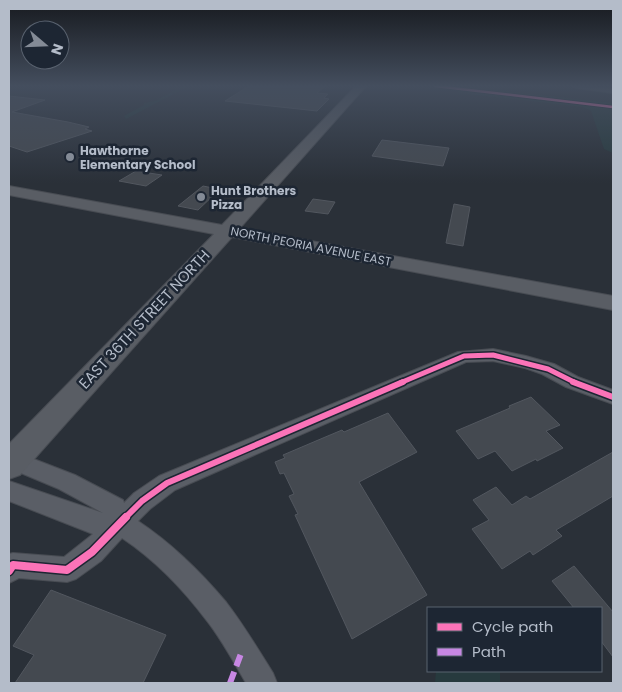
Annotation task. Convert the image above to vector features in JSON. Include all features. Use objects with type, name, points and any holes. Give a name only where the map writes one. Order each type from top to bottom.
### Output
[{"type":"main road","name":"EAST 36TH STREET NORTH","points":[[11,462],[332,118]]},
{"type":"main road","name":"NORTH PEORIA AVENUE EAST","points":[[9,190],[613,303]]},
{"type":"street","points":[[9,571],[13,565],[67,570],[92,552],[142,501],[167,483],[464,356],[493,355],[526,362],[548,369],[572,382],[613,397]]},
{"type":"street","points":[[11,462],[67,482],[115,508],[121,524]]},
{"type":"street","points":[[9,490],[99,525],[121,524],[150,543],[175,565],[217,612],[264,683]]},
{"type":"green space","points":[[593,118],[613,118],[613,153],[604,149]]},
{"type":"green space","points":[[436,672],[500,672],[500,683],[435,683]]},
{"type":"building","points":[[9,118],[47,118],[89,127],[85,129],[92,131],[27,152],[9,146]]},
{"type":"building","points":[[382,140],[449,148],[443,166],[372,156]]},
{"type":"building","points":[[136,171],[162,175],[146,186],[119,181]]},
{"type":"building","name":"Hunt Brothers Pizza","points":[[203,186],[218,189],[198,210],[178,206]]},
{"type":"building","points":[[313,199],[335,202],[328,214],[305,211]]},
{"type":"building","points":[[454,204],[470,207],[463,246],[446,243]]},
{"type":"building","points":[[531,397],[560,425],[546,431],[563,448],[537,461],[536,459],[512,471],[495,451],[478,459],[456,431],[510,408],[509,406]]},
{"type":"building","points":[[388,413],[417,452],[359,482],[427,595],[352,639],[295,515],[298,514],[289,496],[294,494],[284,473],[280,474],[275,462],[285,458],[283,455]]},
{"type":"building","points":[[613,452],[613,496],[556,530],[562,536],[533,555],[530,551],[502,569],[472,529],[489,520],[473,500],[496,487],[512,505],[526,496],[530,499]]},
{"type":"building","points":[[574,566],[613,612],[613,657],[602,642],[602,607],[573,607],[552,581]]},
{"type":"building","points":[[51,590],[166,635],[143,683],[15,683],[34,655],[13,646]]},
{"type":"marked path","points":[[230,683],[242,651]]},
{"type":"cycle path","points":[[9,571],[13,565],[67,570],[92,552],[142,501],[167,483],[464,356],[493,355],[526,362],[548,369],[572,382],[613,397]]},
{"type":"place","name":"Hawthorne Elementary School","points":[[70,157]]},
{"type":"place","name":"Hunt Brothers Pizza","points":[[201,197]]}]
